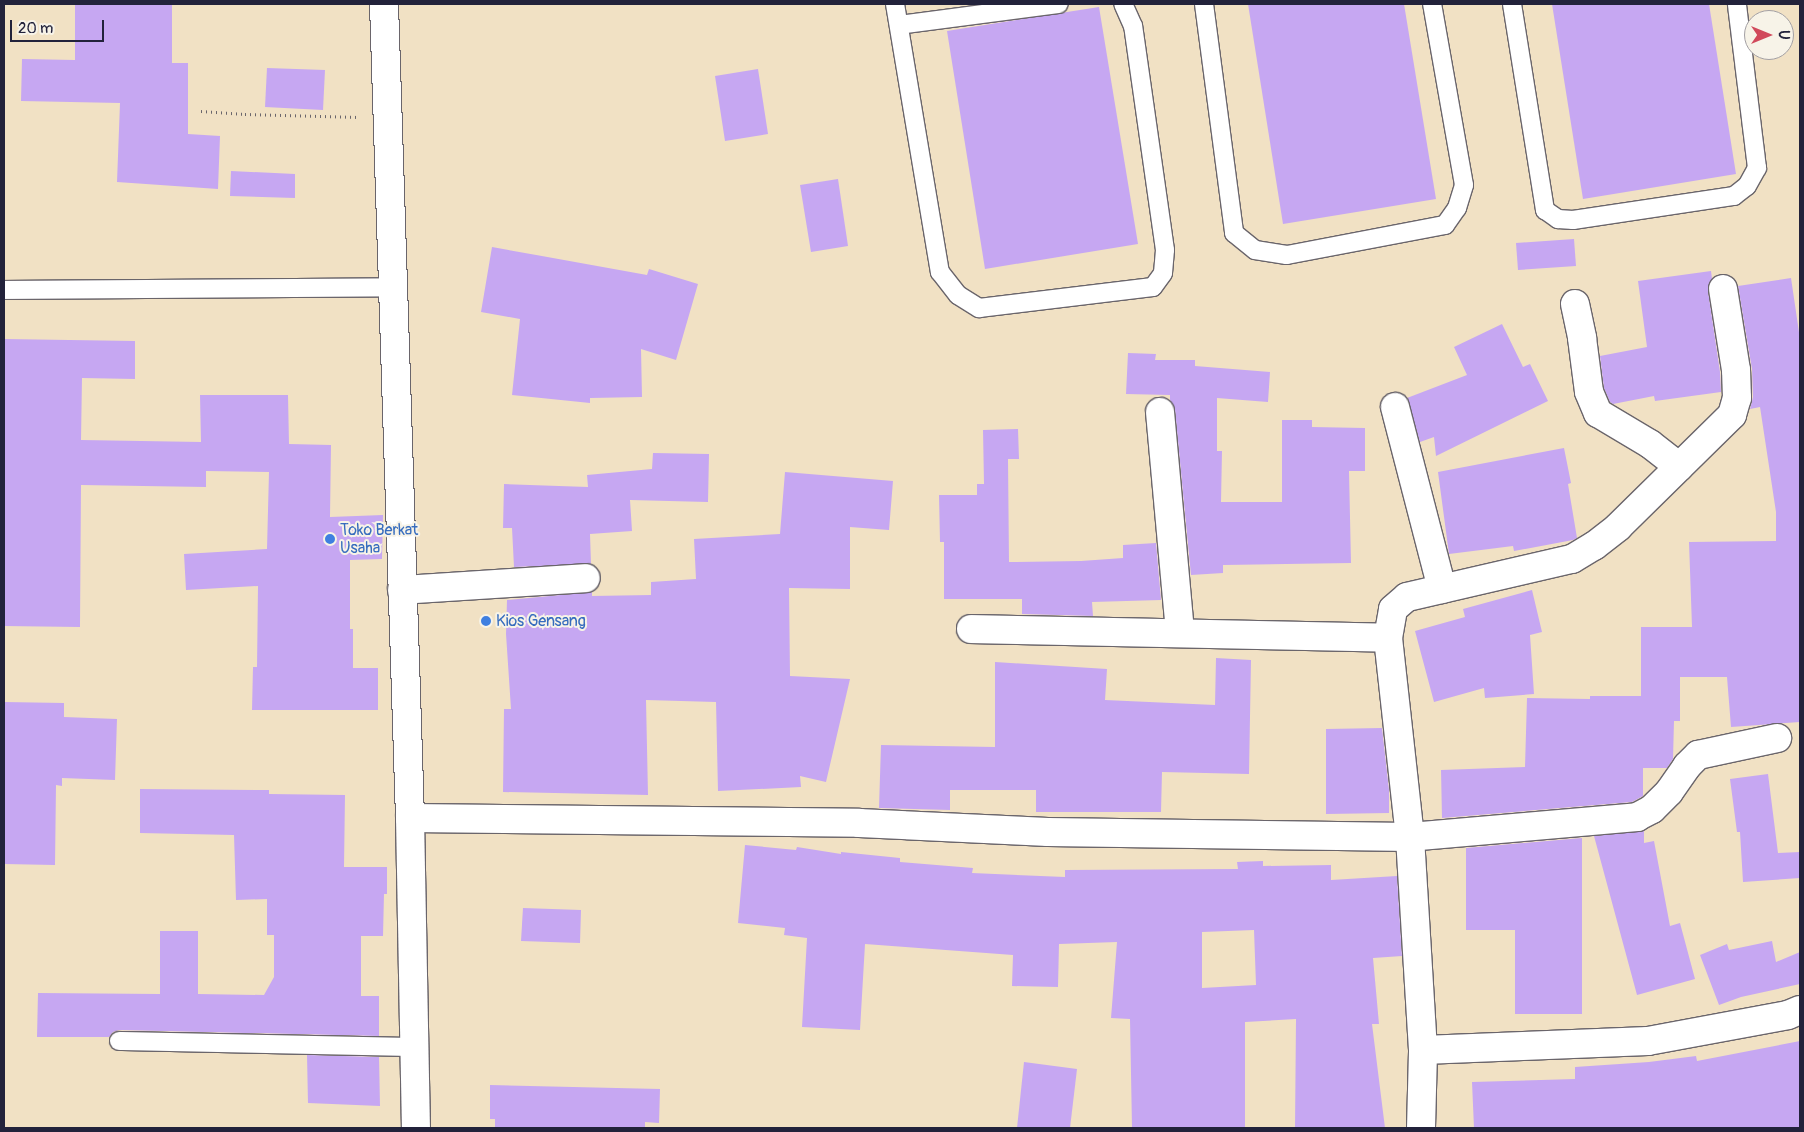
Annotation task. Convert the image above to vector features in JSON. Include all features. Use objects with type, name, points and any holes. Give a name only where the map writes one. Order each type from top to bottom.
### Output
[{"type":"main road","points":[[384,4],[390,117],[395,287],[402,590],[410,818],[416,1128]]},
{"type":"main road","points":[[1421,1128],[1423,1050],[1410,838],[1388,638],[1393,609],[1407,597],[1572,560],[1618,527],[1732,415],[1737,398],[1736,370],[1723,289]]},
{"type":"main road","points":[[1575,304],[1582,338],[1589,392],[1598,413],[1650,444],[1679,467]]},
{"type":"main road","points":[[1395,407],[1442,589]]},
{"type":"main road","points":[[1160,412],[1180,632]]},
{"type":"main road","points":[[402,590],[586,578]]},
{"type":"main road","points":[[971,629],[1180,632],[1388,638]]},
{"type":"main road","points":[[410,818],[859,823],[1048,832],[1410,838],[1637,817],[1652,809],[1669,792],[1687,766],[1698,755],[1777,738]]},
{"type":"main road","points":[[1423,1050],[1648,1042],[1788,1015],[1800,1010]]},
{"type":"lane","points":[[895,4],[940,272],[958,295],[979,308],[1152,287],[1163,273],[1165,250],[1133,26],[1123,4]]},
{"type":"lane","points":[[899,25],[1059,4]]},
{"type":"lane","points":[[1204,4],[1234,233],[1255,250],[1288,255],[1445,225],[1457,208],[1464,184],[1432,4]]},
{"type":"lane","points":[[1512,4],[1545,210],[1558,219],[1572,220],[1734,196],[1747,186],[1758,168],[1737,4]]},
{"type":"lane","points":[[4,290],[395,287]]},
{"type":"lane","points":[[119,1042],[414,1047]]},
{"type":"path","points":[[201,111],[245,114],[390,117]]},
{"type":"building","points":[[75,4],[172,4],[172,63],[188,63],[188,134],[220,136],[218,189],[117,182],[120,103],[21,101],[22,59],[75,60]]},
{"type":"building","points":[[1248,4],[1404,4],[1436,199],[1283,224]]},
{"type":"building","points":[[1552,4],[1709,4],[1736,174],[1583,199]]},
{"type":"building","points":[[1099,7],[1138,244],[985,269],[947,31]]},
{"type":"building","points":[[267,68],[325,70],[323,110],[265,107]]},
{"type":"building","points":[[758,69],[768,134],[725,141],[715,76]]},
{"type":"building","points":[[231,171],[295,174],[295,198],[230,196]]},
{"type":"building","points":[[838,179],[848,246],[811,252],[800,185]]},
{"type":"building","points":[[1574,239],[1576,266],[1518,270],[1516,243]]},
{"type":"building","points":[[492,247],[647,275],[649,269],[698,284],[676,360],[641,349],[642,397],[590,398],[590,403],[512,395],[520,319],[481,312]]},
{"type":"building","points":[[1711,271],[1712,279],[1708,291],[1720,372],[1721,392],[1655,401],[1654,396],[1613,404],[1610,402],[1604,388],[1600,356],[1647,347],[1638,281]]},
{"type":"building","points":[[1791,278],[1800,339],[1800,722],[1731,727],[1727,677],[1680,677],[1680,721],[1674,721],[1673,759],[1667,768],[1643,768],[1643,796],[1632,802],[1442,818],[1441,770],[1525,767],[1527,698],[1590,699],[1590,696],[1641,696],[1641,627],[1692,627],[1689,542],[1776,541],[1776,512],[1760,407],[1750,409],[1753,397],[1752,369],[1738,286]]},
{"type":"building","points":[[1502,324],[1523,367],[1530,364],[1548,401],[1436,456],[1434,437],[1420,442],[1407,398],[1467,375],[1454,347]]},
{"type":"building","points":[[4,339],[135,341],[135,379],[82,378],[81,440],[201,442],[200,395],[288,395],[289,444],[331,445],[330,517],[383,515],[382,559],[350,560],[350,629],[353,629],[353,668],[378,668],[378,710],[252,710],[253,667],[257,667],[258,586],[186,590],[184,554],[267,549],[269,472],[206,471],[206,487],[81,485],[80,627],[4,626]]},
{"type":"building","points":[[1128,353],[1156,354],[1155,360],[1195,360],[1195,366],[1270,372],[1268,402],[1217,398],[1217,451],[1222,451],[1221,502],[1282,502],[1282,420],[1312,420],[1312,427],[1365,428],[1365,471],[1349,471],[1351,563],[1223,565],[1223,573],[1191,575],[1175,410],[1170,400],[1170,395],[1126,394]]},
{"type":"building","points":[[1018,429],[1019,459],[1008,459],[1009,562],[1081,561],[1123,558],[1123,545],[1156,543],[1161,600],[1092,602],[1093,616],[1022,614],[1022,599],[944,599],[944,542],[940,542],[939,495],[977,495],[977,484],[984,484],[983,430]]},
{"type":"building","points":[[1564,448],[1571,483],[1568,484],[1577,538],[1514,551],[1513,546],[1449,554],[1438,472]]},
{"type":"building","points":[[653,453],[709,454],[708,502],[630,500],[632,531],[590,534],[591,564],[514,567],[512,528],[503,528],[504,484],[588,487],[587,475],[652,469]]},
{"type":"building","points":[[785,472],[893,481],[889,530],[850,527],[850,589],[789,588],[790,676],[850,679],[826,782],[800,776],[801,787],[718,791],[716,702],[646,700],[648,795],[503,792],[504,709],[511,709],[506,634],[507,600],[592,592],[592,596],[651,595],[651,582],[696,579],[694,539],[780,534]]},
{"type":"building","points":[[1532,590],[1542,632],[1530,635],[1534,694],[1485,698],[1484,688],[1434,702],[1415,631],[1465,617],[1463,609]]},
{"type":"building","points":[[1216,658],[1251,660],[1249,774],[1162,772],[1161,812],[1036,812],[1036,790],[950,790],[950,810],[879,808],[881,745],[995,747],[995,662],[1107,669],[1105,700],[1215,705]]},
{"type":"building","points":[[4,702],[64,703],[64,717],[117,719],[115,780],[62,778],[62,786],[56,785],[55,865],[4,864]]},
{"type":"building","points":[[1382,728],[1389,790],[1389,813],[1326,814],[1326,729]]},
{"type":"building","points":[[1768,774],[1778,853],[1800,852],[1800,878],[1743,882],[1740,832],[1737,832],[1730,779]]},
{"type":"building","points":[[140,789],[269,790],[269,794],[345,795],[344,867],[387,867],[387,894],[384,894],[383,936],[361,936],[361,996],[379,996],[379,1036],[119,1030],[113,1032],[109,1037],[37,1037],[38,993],[160,994],[160,931],[198,931],[198,994],[264,995],[274,977],[274,935],[267,935],[267,899],[236,900],[234,835],[140,833]]},
{"type":"building","points":[[1644,831],[1644,843],[1654,841],[1670,926],[1680,923],[1695,979],[1637,995],[1594,836]]},
{"type":"building","points":[[1582,838],[1582,1014],[1515,1014],[1515,930],[1466,930],[1466,848]]},
{"type":"building","points":[[745,845],[796,850],[797,847],[841,854],[841,852],[900,858],[900,862],[973,868],[972,873],[1065,877],[1065,870],[1238,869],[1237,862],[1263,861],[1263,866],[1331,865],[1331,880],[1397,876],[1402,956],[1373,958],[1379,1024],[1372,1024],[1385,1128],[1295,1128],[1296,1019],[1245,1022],[1245,1128],[1132,1128],[1130,1019],[1111,1018],[1117,942],[1059,944],[1058,987],[1012,986],[1013,955],[865,944],[860,1030],[802,1027],[807,938],[784,935],[785,928],[738,923]],"holes":[[[1254,930],[1256,985],[1202,988],[1202,932]]]},
{"type":"building","points":[[523,908],[581,910],[580,943],[521,941]]},
{"type":"building","points":[[1772,941],[1776,962],[1800,952],[1800,984],[1741,997],[1719,1005],[1700,955],[1727,944],[1729,950]]},
{"type":"building","points":[[1800,1041],[1800,1128],[1474,1128],[1472,1082],[1575,1079],[1575,1067],[1649,1062],[1696,1056],[1697,1061]]},
{"type":"building","points":[[307,1055],[379,1057],[380,1106],[308,1103]]},
{"type":"building","points":[[1024,1062],[1077,1069],[1070,1128],[1017,1128]]},
{"type":"building","points":[[490,1085],[660,1089],[659,1123],[645,1122],[645,1128],[495,1128],[495,1119],[490,1119]]},
{"type":"place","name":"Toko Berkat Usaha","points":[[330,539]]},
{"type":"place","name":"Kios Gensang","points":[[486,621]]}]
